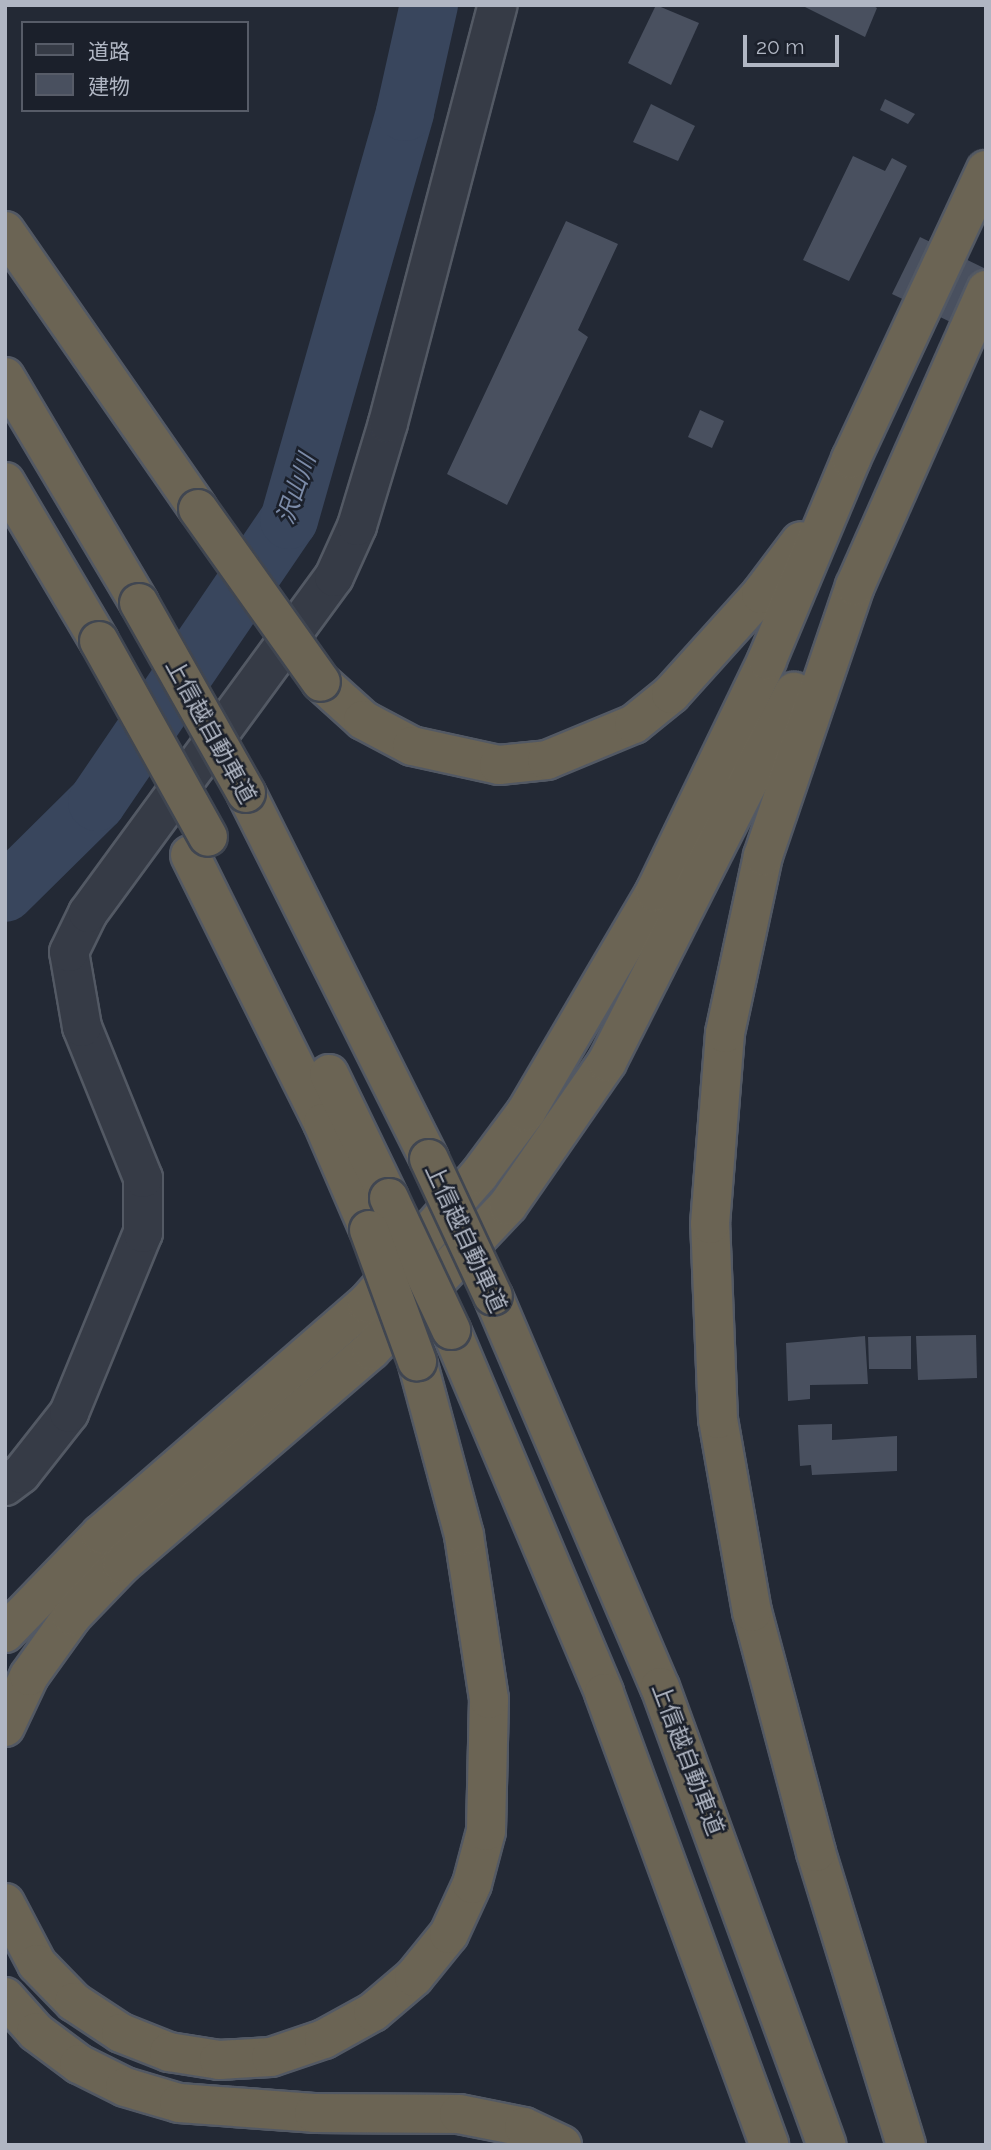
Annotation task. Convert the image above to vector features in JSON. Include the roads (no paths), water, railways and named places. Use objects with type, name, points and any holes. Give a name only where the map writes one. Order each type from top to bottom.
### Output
[{"type":"highway","points":[[5,1633],[101,1534],[367,1303],[526,1112],[655,892],[767,660],[851,459],[986,170]]},
{"type":"highway","points":[[5,231],[321,682],[363,720],[412,746],[456,760],[499,765],[535,761],[590,746],[634,724],[713,651],[807,533],[851,459]]},
{"type":"highway","points":[[906,2145],[816,1852],[750,1600],[718,1419],[710,1224],[725,1032],[763,856],[821,677],[901,480],[986,290]]},
{"type":"highway","name":"上信越自動車道","points":[[5,377],[139,603],[246,793],[429,1158],[493,1296],[660,1687],[827,2145]]},
{"type":"highway","points":[[5,1727],[29,1676],[72,1616],[122,1564],[300,1416],[442,1280],[561,1134],[648,989],[901,480]]},
{"type":"highway","points":[[5,482],[92,649]]},
{"type":"highway","points":[[5,495],[92,649],[389,1198],[451,1330],[604,1693],[769,2145]]},
{"type":"highway","points":[[5,1903],[37,1964],[74,2002],[145,2043],[219,2060],[271,2057],[324,2039],[383,2003],[449,1934],[472,1884],[486,1830],[489,1699],[464,1535],[417,1361],[369,1230],[199,846]]},
{"type":"highway","points":[[5,1997],[36,2032],[79,2064],[125,2087],[179,2103],[314,2113],[459,2114],[524,2127],[562,2145]]},
{"type":"street","points":[[5,1486],[69,1413],[144,1234],[143,1178],[82,1027],[69,952],[88,913],[334,577],[357,526],[388,423],[498,5]]},
{"type":"waterway","name":"沢山川","points":[[5,893],[97,802],[289,520],[405,112],[429,5]]}]
